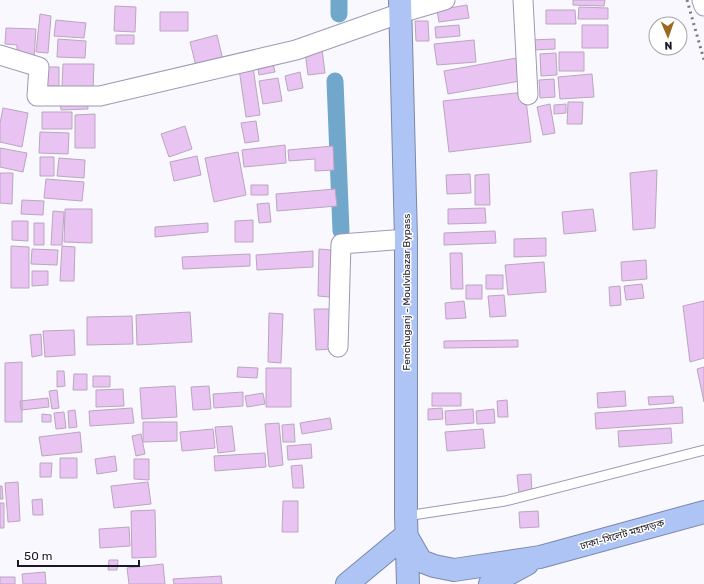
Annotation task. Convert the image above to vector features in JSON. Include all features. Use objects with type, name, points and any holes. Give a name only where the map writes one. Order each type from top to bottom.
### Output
[{"type":"highway","name":"Fenchuganj - Moulvibazar Bypass","points":[[400,7],[406,239],[406,525],[408,584]]},
{"type":"highway","name":"ঢাকা-সিলেট মহাসড়ক","points":[[406,525],[421,561],[434,566],[454,570],[540,557],[704,512]]},
{"type":"highway","points":[[347,584],[406,525]]},
{"type":"highway","name":"ঢাকা-সিলেট মহাসড়ক","points":[[490,584],[540,557]]},
{"type":"street","points":[[0,55],[39,67],[37,96],[100,96],[296,50],[400,7],[445,0]]},
{"type":"street","points":[[523,0],[528,95]]},
{"type":"street","points":[[702,0],[704,6]]},
{"type":"street","points":[[338,347],[341,244],[406,239]]},
{"type":"lane","points":[[406,525],[704,450]]},
{"type":"building","points":[[573,0],[605,0],[604,6],[573,5]]},
{"type":"building","points":[[467,5],[469,18],[439,22],[437,10]]},
{"type":"building","points":[[115,6],[136,7],[135,32],[114,31]]},
{"type":"building","points":[[579,7],[608,8],[608,19],[578,19]]},
{"type":"building","points":[[546,10],[575,10],[576,24],[546,24]]},
{"type":"building","points":[[160,12],[188,12],[188,31],[160,31]]},
{"type":"building","points":[[40,14],[51,16],[48,53],[36,52]]},
{"type":"building","points":[[56,20],[86,23],[84,38],[54,36]]},
{"type":"building","points":[[415,21],[428,21],[429,41],[416,41]]},
{"type":"building","points":[[459,25],[460,36],[436,38],[435,27]]},
{"type":"building","points":[[582,25],[608,25],[608,48],[582,48]]},
{"type":"building","points":[[6,28],[36,29],[34,59],[17,58],[17,45],[5,44]]},
{"type":"building","points":[[116,35],[134,35],[134,44],[116,44]]},
{"type":"building","points":[[217,35],[223,60],[196,66],[190,42]]},
{"type":"building","points":[[58,39],[86,41],[85,58],[57,57]]},
{"type":"building","points":[[555,39],[555,49],[531,50],[531,40]]},
{"type":"building","points":[[474,40],[476,62],[437,65],[434,44]]},
{"type":"building","points":[[322,49],[325,73],[308,75],[305,52]]},
{"type":"building","points":[[559,52],[584,52],[584,71],[559,71]]},
{"type":"building","points":[[556,53],[557,75],[541,76],[540,54]]},
{"type":"building","points":[[516,58],[520,81],[448,94],[444,71]]},
{"type":"building","points":[[272,59],[275,72],[259,75],[257,63]]},
{"type":"building","points":[[63,64],[94,64],[93,89],[62,88]]},
{"type":"building","points":[[41,67],[59,67],[59,86],[41,86]]},
{"type":"building","points":[[253,67],[260,115],[246,117],[239,69]]},
{"type":"building","points":[[300,72],[303,88],[288,91],[285,76]]},
{"type":"building","points":[[592,74],[594,97],[560,99],[558,77]]},
{"type":"building","points":[[278,78],[282,101],[263,104],[259,81]]},
{"type":"building","points":[[554,79],[555,97],[540,98],[539,80]]},
{"type":"building","points":[[525,92],[531,142],[449,152],[443,101]]},
{"type":"building","points":[[87,98],[88,109],[61,110],[60,99]]},
{"type":"building","points":[[568,102],[583,102],[582,124],[567,124]]},
{"type":"building","points":[[550,104],[555,133],[543,135],[537,107]]},
{"type":"building","points":[[566,104],[566,113],[554,114],[554,105]]},
{"type":"building","points":[[3,108],[28,113],[22,147],[0,142],[0,123]]},
{"type":"building","points":[[42,112],[72,112],[72,129],[42,129]]},
{"type":"building","points":[[95,114],[95,148],[75,148],[75,115]]},
{"type":"building","points":[[256,121],[259,141],[245,143],[241,123]]},
{"type":"building","points":[[185,126],[192,149],[169,157],[161,134]]},
{"type":"building","points":[[40,132],[69,133],[68,154],[39,153]]},
{"type":"building","points":[[285,145],[286,163],[244,167],[242,150]]},
{"type":"building","points":[[333,146],[334,170],[315,171],[315,159],[289,161],[288,150]]},
{"type":"building","points":[[0,148],[27,153],[23,172],[0,167]]},
{"type":"building","points":[[238,152],[246,195],[214,202],[205,158]]},
{"type":"building","points":[[197,156],[201,175],[174,181],[170,162]]},
{"type":"building","points":[[40,157],[54,157],[54,176],[40,176]]},
{"type":"building","points":[[59,158],[85,160],[84,178],[57,176]]},
{"type":"building","points":[[657,170],[655,228],[633,230],[630,173]]},
{"type":"building","points":[[0,173],[13,173],[12,204],[0,203]]},
{"type":"building","points":[[470,174],[471,193],[447,194],[446,175]]},
{"type":"building","points":[[489,174],[490,205],[475,205],[475,175]]},
{"type":"building","points":[[46,179],[84,182],[82,201],[44,198]]},
{"type":"building","points":[[251,185],[268,185],[268,195],[251,195]]},
{"type":"building","points":[[335,189],[337,206],[277,211],[276,194]]},
{"type":"building","points":[[22,200],[44,201],[43,215],[21,214]]},
{"type":"building","points":[[269,203],[271,222],[259,223],[257,204]]},
{"type":"building","points":[[485,208],[486,223],[448,224],[448,209]]},
{"type":"building","points":[[65,209],[92,209],[92,243],[64,242]]},
{"type":"building","points":[[593,209],[596,231],[564,234],[562,212]]},
{"type":"building","points":[[53,211],[64,212],[62,245],[51,245]]},
{"type":"building","points":[[253,220],[253,242],[235,242],[235,221]]},
{"type":"building","points":[[12,221],[28,221],[28,241],[12,240]]},
{"type":"building","points":[[34,223],[44,223],[44,245],[34,245]]},
{"type":"building","points":[[208,223],[208,232],[155,237],[155,227]]},
{"type":"building","points":[[495,231],[496,243],[444,245],[444,233]]},
{"type":"building","points":[[546,238],[546,256],[514,257],[514,239]]},
{"type":"building","points":[[11,246],[29,247],[29,288],[11,288]]},
{"type":"building","points":[[62,246],[75,247],[74,281],[60,281]]},
{"type":"building","points":[[32,249],[58,250],[57,265],[31,264]]},
{"type":"building","points":[[319,249],[331,250],[330,297],[318,296]]},
{"type":"building","points":[[313,251],[313,267],[257,270],[256,255]]},
{"type":"building","points":[[450,253],[462,253],[463,289],[451,289]]},
{"type":"building","points":[[250,254],[250,266],[183,269],[182,257]]},
{"type":"building","points":[[646,260],[647,279],[622,281],[621,262]]},
{"type":"building","points":[[544,262],[546,292],[508,295],[505,265]]},
{"type":"building","points":[[32,271],[48,271],[48,285],[32,286]]},
{"type":"building","points":[[486,275],[503,275],[503,289],[486,289]]},
{"type":"building","points":[[642,284],[644,298],[626,300],[624,286]]},
{"type":"building","points":[[466,285],[482,285],[482,299],[466,299]]},
{"type":"building","points":[[620,286],[621,305],[610,306],[609,287]]},
{"type":"building","points":[[504,295],[506,316],[490,317],[488,296]]},
{"type":"building","points":[[464,301],[466,318],[446,319],[445,303]]},
{"type":"building","points":[[704,301],[704,358],[690,362],[683,306]]},
{"type":"building","points":[[314,309],[330,309],[332,349],[316,350]]},
{"type":"building","points":[[190,312],[192,342],[137,345],[136,315]]},
{"type":"building","points":[[269,313],[283,314],[281,363],[268,362]]},
{"type":"building","points":[[132,316],[133,344],[87,345],[87,317]]},
{"type":"building","points":[[74,330],[75,355],[45,357],[43,331]]},
{"type":"building","points":[[41,334],[42,355],[32,357],[30,335]]},
{"type":"building","points":[[518,340],[518,347],[444,348],[444,341]]},
{"type":"building","points":[[22,362],[22,422],[5,422],[5,363]]},
{"type":"building","points":[[238,367],[258,368],[257,378],[237,377]]},
{"type":"building","points":[[704,367],[704,402],[697,369]]},
{"type":"building","points":[[266,368],[291,368],[291,407],[266,407]]},
{"type":"building","points":[[57,371],[64,371],[65,386],[57,387]]},
{"type":"building","points":[[74,374],[87,374],[87,390],[73,390]]},
{"type":"building","points":[[93,376],[110,376],[110,387],[93,387]]},
{"type":"building","points":[[175,386],[177,417],[142,419],[140,388]]},
{"type":"building","points":[[209,386],[211,409],[193,410],[191,387]]},
{"type":"building","points":[[123,389],[124,406],[96,407],[96,390]]},
{"type":"building","points":[[57,390],[59,408],[52,409],[49,391]]},
{"type":"building","points":[[625,391],[626,406],[598,408],[597,393]]},
{"type":"building","points":[[243,392],[243,406],[214,408],[213,394]]},
{"type":"building","points":[[263,393],[265,404],[247,407],[245,396]]},
{"type":"building","points":[[432,393],[461,393],[461,406],[432,406]]},
{"type":"building","points":[[673,396],[674,403],[649,405],[648,397]]},
{"type":"building","points":[[48,398],[49,407],[21,410],[20,401]]},
{"type":"building","points":[[507,400],[508,417],[498,417],[497,401]]},
{"type":"building","points":[[682,407],[683,423],[596,429],[595,413]]},
{"type":"building","points":[[132,408],[134,423],[90,426],[89,411]]},
{"type":"building","points":[[442,408],[443,419],[428,420],[428,409]]},
{"type":"building","points":[[473,409],[474,423],[446,425],[445,411]]},
{"type":"building","points":[[494,409],[495,423],[477,424],[476,411]]},
{"type":"building","points":[[75,410],[77,427],[69,428],[68,411]]},
{"type":"building","points":[[64,412],[66,428],[56,429],[54,413]]},
{"type":"building","points":[[42,414],[51,415],[51,422],[42,422]]},
{"type":"building","points":[[330,418],[332,429],[302,434],[300,423]]},
{"type":"building","points":[[143,422],[177,422],[177,441],[143,442]]},
{"type":"building","points":[[279,423],[283,465],[269,467],[265,424]]},
{"type":"building","points":[[294,424],[295,442],[283,442],[282,425]]},
{"type":"building","points":[[232,426],[235,451],[218,453],[215,427]]},
{"type":"building","points":[[671,428],[672,443],[619,447],[618,431]]},
{"type":"building","points":[[213,429],[215,448],[182,451],[180,432]]},
{"type":"building","points":[[483,429],[485,448],[447,451],[445,432]]},
{"type":"building","points":[[80,432],[82,452],[42,456],[39,437]]},
{"type":"building","points":[[141,434],[145,454],[136,456],[132,436]]},
{"type":"building","points":[[311,444],[312,458],[288,460],[287,446]]},
{"type":"building","points":[[265,453],[266,467],[215,471],[214,456]]},
{"type":"building","points":[[115,456],[117,471],[97,474],[95,459]]},
{"type":"building","points":[[60,458],[77,458],[77,478],[60,478]]},
{"type":"building","points":[[134,459],[149,459],[149,480],[134,479]]},
{"type":"building","points":[[40,463],[52,463],[51,477],[40,477]]},
{"type":"building","points":[[302,465],[304,488],[293,488],[291,466]]},
{"type":"building","points":[[531,474],[532,493],[519,494],[517,475]]},
{"type":"building","points":[[18,482],[20,521],[8,522],[5,483]]},
{"type":"building","points":[[148,482],[151,504],[114,508],[111,486]]},
{"type":"building","points":[[0,486],[2,486],[3,499],[0,499]]},
{"type":"building","points":[[42,499],[43,515],[33,515],[32,500]]},
{"type":"building","points":[[283,501],[298,501],[298,532],[282,532]]},
{"type":"building","points":[[0,503],[4,503],[4,528],[0,528]]},
{"type":"building","points":[[155,510],[156,557],[132,558],[131,511]]},
{"type":"building","points":[[538,511],[539,527],[520,528],[519,512]]},
{"type":"building","points":[[129,527],[130,546],[100,548],[99,529]]},
{"type":"building","points":[[109,560],[118,560],[117,570],[108,570]]},
{"type":"building","points":[[163,564],[165,584],[129,584],[127,568]]},
{"type":"building","points":[[45,572],[46,584],[23,584],[22,574]]},
{"type":"building","points":[[221,576],[222,584],[174,584],[173,579]]},
{"type":"building","points":[[0,577],[15,577],[15,584],[0,584]]},
{"type":"waterway","points":[[339,0],[339,14]]},
{"type":"waterway","points":[[335,81],[341,231]]},
{"type":"railway","points":[[687,0],[704,60]]}]
